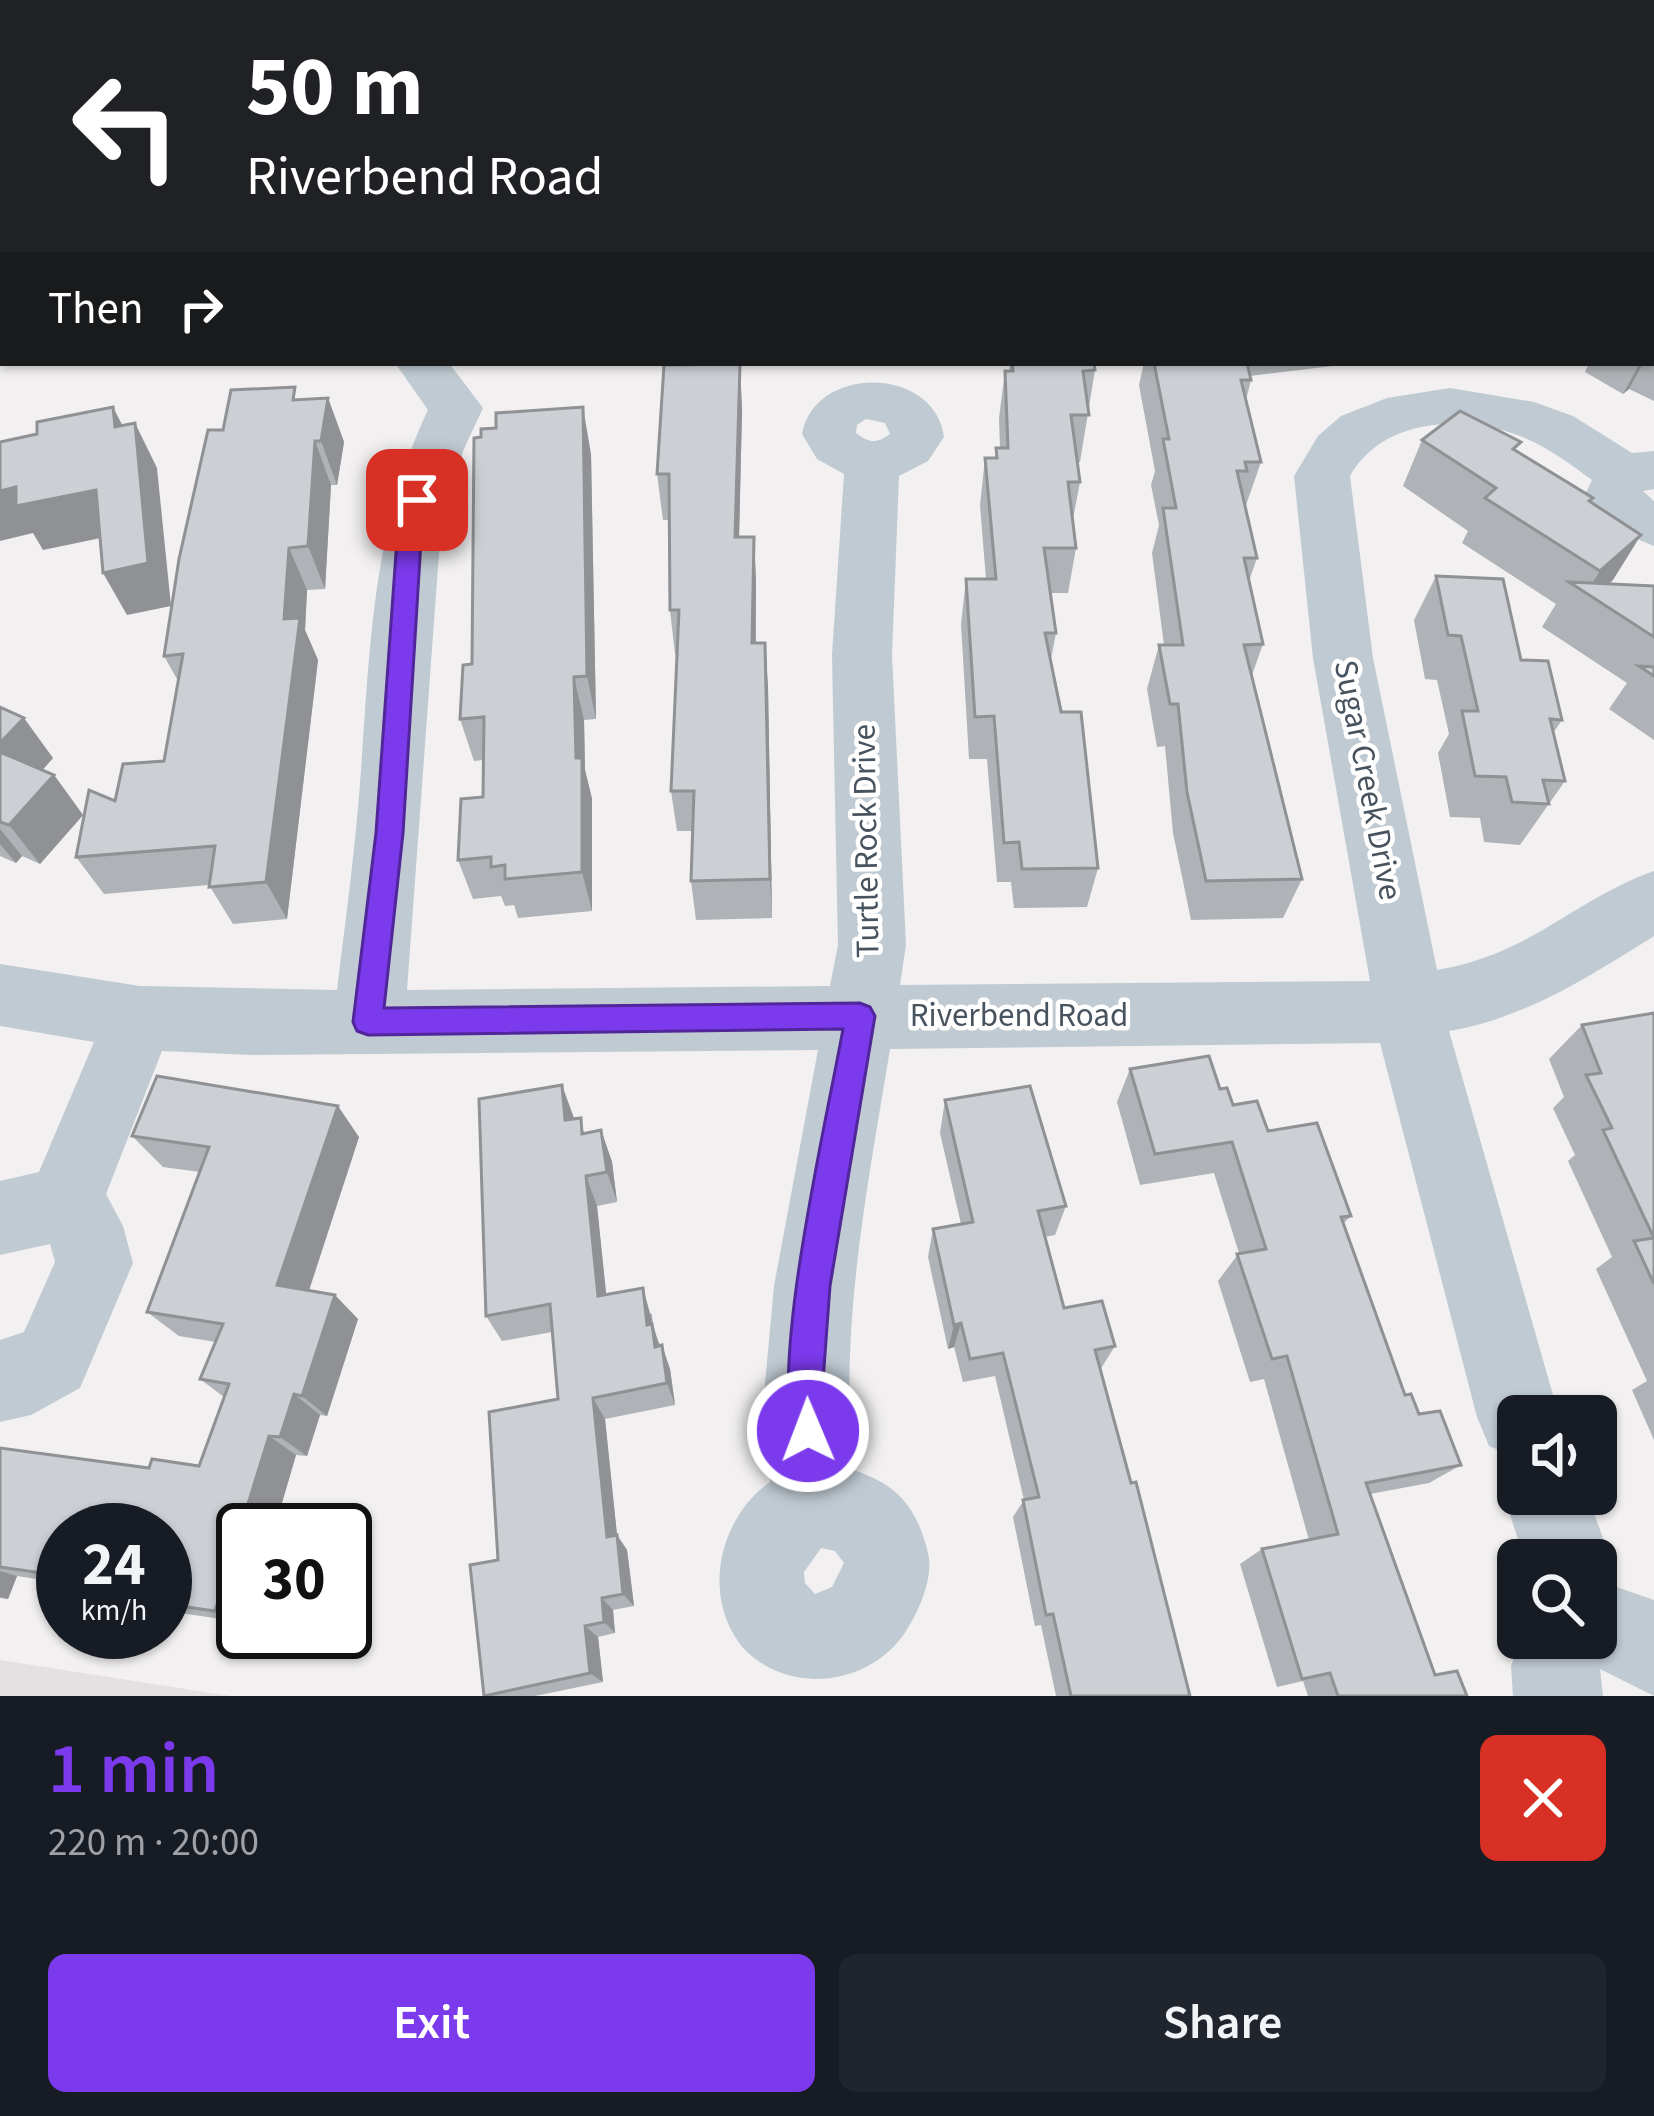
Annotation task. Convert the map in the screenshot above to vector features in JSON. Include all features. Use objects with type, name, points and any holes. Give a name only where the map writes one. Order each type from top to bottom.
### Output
[{"type":"street","points":[[368,1022],[389,833],[410,525],[439,386]]},
{"type":"street","name":"Sugar Creek Drive","points":[[1512,1395],[1419,1058],[1343,658],[1322,476],[1330,453],[1347,434],[1371,420],[1408,411],[1478,408],[1541,423],[1643,490]]},
{"type":"street","name":"Turtle Rock Drive","points":[[814,1504],[805,1395],[813,1286],[872,945],[862,656],[872,462]]},
{"type":"street","name":"Riverbend Road","points":[[0,994],[140,1018],[368,1022],[1371,1012],[1476,994],[1542,969],[1654,900]]},
{"type":"street","points":[[0,1382],[31,1375],[52,1360],[94,1263],[85,1226],[32,1211],[140,1018]]},
{"type":"street","points":[[1617,1628],[1654,1652]]},
{"type":"street","points":[[1557,1659],[1558,1696]]},
{"type":"shaded area","points":[[0,1660],[230,1696],[0,1696]]},
{"type":"building","points":[[664,366],[740,366],[735,537],[754,537],[752,643],[765,643],[770,879],[691,881],[694,791],[671,791],[679,610],[670,610],[669,474],[657,474]]},
{"type":"building","points":[[1012,366],[1094,366],[1095,370],[1083,371],[1089,415],[1071,415],[1080,482],[1068,482],[1076,548],[1044,548],[1056,633],[1045,633],[1061,712],[1081,712],[1098,868],[1022,869],[1019,842],[1004,843],[994,716],[975,717],[966,579],[996,579],[985,458],[997,458],[996,448],[1008,448],[1005,371],[1013,371]]},
{"type":"building","points":[[1155,366],[1248,366],[1251,380],[1241,380],[1261,462],[1245,462],[1247,471],[1237,471],[1257,558],[1244,558],[1263,644],[1244,645],[1302,879],[1206,881],[1187,792],[1178,704],[1170,704],[1159,645],[1183,645],[1163,508],[1176,508],[1163,439],[1169,439]]},
{"type":"building","points":[[295,387],[293,400],[328,398],[321,441],[315,441],[308,546],[289,548],[284,619],[300,618],[266,882],[209,887],[215,846],[76,857],[89,790],[115,801],[123,764],[164,761],[183,654],[164,656],[179,559],[208,430],[223,430],[231,390]]},
{"type":"building","points":[[113,407],[115,427],[135,423],[148,563],[103,573],[96,490],[16,506],[16,487],[0,491],[0,442],[37,434],[37,422]]},
{"type":"building","points":[[583,407],[587,676],[574,677],[576,758],[582,758],[582,872],[505,879],[505,865],[491,867],[491,857],[458,860],[461,799],[483,797],[484,717],[460,719],[463,665],[472,664],[474,438],[481,437],[481,429],[496,428],[496,413]]},
{"type":"building","points":[[1460,411],[1521,442],[1513,449],[1593,498],[1589,501],[1641,535],[1600,571],[1485,498],[1496,488],[1422,440]]},
{"type":"building","points":[[1436,576],[1503,579],[1521,660],[1548,661],[1562,720],[1550,719],[1565,781],[1543,780],[1549,804],[1512,802],[1506,777],[1475,776],[1462,711],[1478,711],[1461,636],[1448,635]]},
{"type":"building","points":[[1569,582],[1654,586],[1654,637]]},
{"type":"building","points":[[0,707],[24,718],[0,743]]},
{"type":"building","points":[[0,752],[54,775],[9,825],[0,822]]},
{"type":"building","points":[[1654,1013],[1654,1238],[1603,1130],[1612,1128],[1586,1075],[1601,1073],[1582,1025]]},
{"type":"building","points":[[1209,1056],[1220,1089],[1227,1088],[1233,1105],[1257,1101],[1268,1131],[1317,1123],[1351,1216],[1341,1217],[1405,1395],[1411,1394],[1419,1414],[1440,1411],[1461,1465],[1366,1483],[1435,1675],[1457,1671],[1467,1696],[1338,1696],[1330,1673],[1302,1679],[1262,1549],[1338,1534],[1287,1356],[1272,1359],[1237,1254],[1266,1249],[1232,1142],[1155,1154],[1130,1069]]},
{"type":"building","points":[[157,1076],[338,1106],[277,1285],[335,1295],[302,1396],[294,1394],[280,1437],[269,1436],[248,1503],[216,1503],[215,1611],[192,1608],[192,1503],[36,1503],[36,1572],[0,1567],[0,1448],[149,1468],[152,1459],[199,1466],[229,1384],[200,1379],[223,1324],[147,1312],[209,1147],[132,1136]]},
{"type":"building","points":[[562,1085],[565,1120],[581,1118],[582,1134],[601,1130],[607,1172],[586,1176],[598,1296],[643,1288],[647,1325],[652,1324],[655,1347],[662,1345],[667,1383],[593,1398],[607,1537],[617,1535],[623,1594],[602,1598],[604,1622],[585,1626],[590,1673],[484,1696],[470,1565],[498,1560],[489,1412],[558,1399],[550,1304],[486,1316],[479,1099]]},
{"type":"building","points":[[1030,1086],[1066,1206],[1038,1211],[1064,1308],[1102,1301],[1115,1346],[1095,1350],[1131,1483],[1136,1482],[1190,1696],[1071,1696],[1053,1614],[1046,1615],[1023,1500],[1039,1497],[1003,1353],[970,1359],[961,1323],[954,1325],[933,1229],[973,1222],[945,1100]]},
{"type":"building","points":[[1654,1238],[1654,1284],[1634,1241]]},
{"type":"route","points":[[417,500],[410,525],[389,833],[368,1022],[860,1016],[813,1286],[805,1395],[808,1431]]}]
